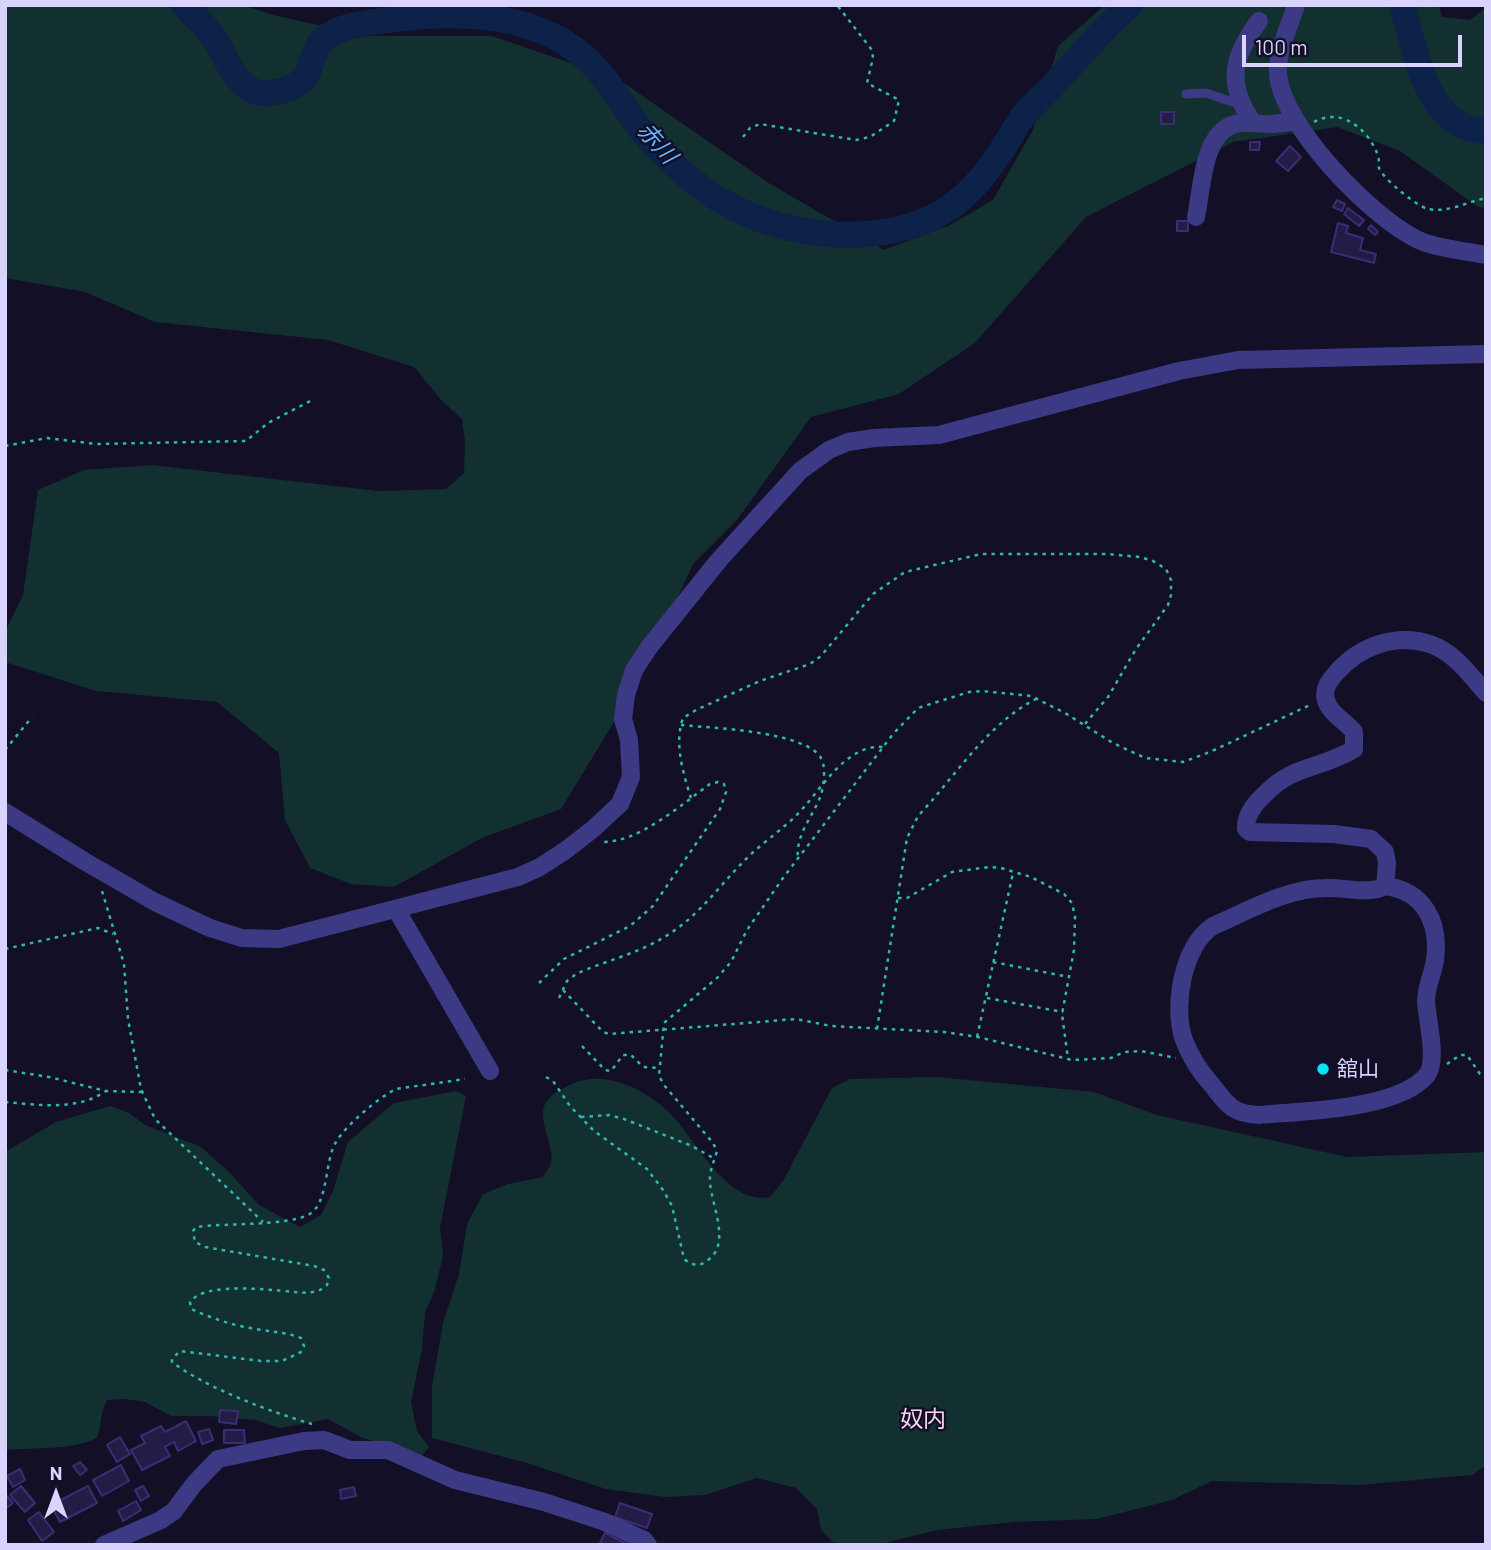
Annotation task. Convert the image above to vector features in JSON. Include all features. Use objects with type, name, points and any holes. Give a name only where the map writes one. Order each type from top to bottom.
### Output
[{"type":"street","points":[[1296,5],[1278,64],[1284,102],[1333,170],[1379,214],[1423,242],[1486,255]]},
{"type":"street","points":[[1253,123],[1241,105],[1236,86],[1237,62],[1241,47],[1259,21]]},
{"type":"street","points":[[1196,217],[1203,168],[1213,144],[1225,129],[1235,124],[1299,124]]},
{"type":"street","points":[[5,812],[155,902],[210,928],[242,937],[279,939],[518,877],[540,867],[590,832],[620,804],[631,777],[629,740],[623,719],[626,695],[634,670],[719,560],[800,471],[829,450],[848,442],[874,438],[939,435],[1179,371],[1238,360],[1486,354]]},
{"type":"street","points":[[1385,886],[1385,852],[1371,839],[1344,835],[1250,832],[1245,829],[1245,824],[1255,803],[1279,779],[1290,773],[1345,755],[1354,749],[1354,732],[1328,706],[1326,698],[1329,680],[1355,654],[1391,641],[1411,639],[1450,654],[1486,693]]},
{"type":"street","points":[[1308,888],[1400,888],[1424,906],[1434,929],[1435,960],[1426,993],[1432,1062],[1428,1072],[1409,1088],[1384,1100],[1244,1115],[1230,1108],[1196,1063],[1181,1031],[1181,993],[1185,968],[1202,933],[1213,926],[1308,888]]},
{"type":"street","points":[[396,909],[490,1071]]},
{"type":"street","points":[[112,1543],[174,1511],[194,1484],[218,1459],[304,1441],[324,1440],[350,1450],[388,1450],[455,1480],[544,1502],[606,1522],[644,1540],[648,1545]]},
{"type":"lane","points":[[1186,94],[1206,93],[1241,105]]},
{"type":"path","points":[[743,137],[750,128],[760,124],[856,140],[870,137],[894,121],[898,100],[867,83],[873,58],[872,50],[837,5]]},
{"type":"path","points":[[1299,124],[1326,116],[1342,117],[1363,129],[1379,156],[1379,169],[1388,180],[1427,209],[1448,210],[1486,198]]},
{"type":"path","points":[[5,446],[47,438],[96,444],[246,441],[268,423],[314,399]]},
{"type":"path","points":[[691,797],[679,739],[683,718],[760,681],[810,664],[821,656],[873,594],[905,572],[981,554],[1107,554],[1140,557],[1166,569],[1171,580],[1168,605],[1136,649],[1108,696],[1084,725]]},
{"type":"path","points":[[545,1077],[553,1081],[594,1131],[647,1169],[672,1206],[681,1254],[692,1265],[702,1265],[715,1256],[719,1243],[710,1182],[716,1151],[713,1143],[659,1076],[664,1023],[717,978],[731,962],[747,930],[797,860],[893,734],[918,708],[969,692],[1031,696],[1113,743],[1145,758],[1183,762],[1326,698]]},
{"type":"path","points":[[877,1029],[907,838],[918,816],[991,732],[1015,711],[1036,699]]},
{"type":"path","points":[[5,750],[32,717]]},
{"type":"path","points":[[681,725],[782,736],[808,747],[820,756],[824,766],[822,793],[806,823],[797,850],[797,860]]},
{"type":"path","points":[[559,998],[567,981],[576,974],[651,945],[693,916],[749,857],[803,809],[848,760],[876,746],[884,747]]},
{"type":"path","points":[[539,983],[564,959],[630,926],[653,906],[720,810],[726,792],[724,784],[710,784],[668,816],[627,839],[602,842],[590,832]]},
{"type":"path","points":[[898,898],[907,898],[939,878],[963,870],[989,867],[1013,871],[1045,883],[1064,894],[1072,903],[1075,917],[1074,950],[1063,1012],[1068,1059]]},
{"type":"path","points":[[977,1037],[1013,871]]},
{"type":"path","points":[[101,872],[102,895],[124,964],[128,1019],[142,1092],[155,1119],[263,1222]]},
{"type":"path","points":[[5,950],[98,928],[115,935]]},
{"type":"path","points":[[993,962],[1069,977]]},
{"type":"path","points":[[563,990],[603,1032],[622,1034],[796,1019],[831,1026],[944,1032],[977,1037],[1068,1059],[1095,1059],[1141,1051],[1196,1063]]},
{"type":"path","points":[[986,998],[1063,1012]]},
{"type":"path","points":[[582,1046],[605,1070],[611,1071],[624,1055],[631,1055],[643,1066],[660,1069]]},
{"type":"path","points":[[1428,1072],[1437,1072],[1460,1055],[1467,1055],[1480,1074],[1486,1077]]},
{"type":"path","points":[[5,1070],[49,1077],[106,1091],[142,1092]]},
{"type":"path","points":[[321,1427],[285,1416],[230,1393],[172,1362],[180,1351],[261,1361],[282,1361],[301,1352],[304,1346],[301,1338],[288,1333],[243,1326],[191,1309],[190,1302],[194,1295],[208,1291],[238,1289],[309,1293],[327,1285],[329,1278],[324,1270],[314,1266],[205,1247],[195,1242],[193,1237],[196,1227],[263,1222],[310,1214],[318,1206],[330,1155],[337,1141],[387,1093],[412,1086],[465,1079]]},
{"type":"path","points":[[5,1102],[76,1104],[93,1100],[106,1091]]},
{"type":"path","points":[[581,1118],[609,1115],[624,1119],[692,1146],[715,1159]]},
{"type":"green space","points":[[5,5],[242,5],[273,15],[366,36],[492,36],[618,79],[767,182],[884,250],[950,225],[993,200],[1033,130],[1058,46],[1105,5],[1439,5],[1442,17],[1470,20],[1486,8],[1486,208],[1478,207],[1400,151],[1337,127],[1233,142],[1086,217],[975,343],[899,394],[811,417],[737,520],[693,564],[642,676],[561,809],[482,838],[394,887],[351,884],[310,868],[285,820],[279,753],[217,702],[96,691],[5,662],[5,632],[23,595],[38,490],[84,470],[152,465],[378,491],[446,489],[464,473],[465,441],[462,419],[442,401],[414,367],[328,340],[155,322],[85,292],[5,278]]},
{"type":"green space","points":[[936,1077],[1094,1092],[1157,1115],[1347,1157],[1486,1152],[1486,1465],[1472,1475],[1359,1485],[1212,1481],[1172,1500],[1097,1519],[1015,1522],[937,1530],[877,1545],[853,1545],[833,1542],[821,1530],[817,1509],[796,1488],[757,1478],[705,1495],[665,1497],[606,1489],[527,1463],[432,1438],[432,1386],[443,1323],[459,1274],[467,1224],[483,1194],[508,1184],[543,1177],[552,1157],[543,1110],[553,1095],[582,1080],[608,1080],[634,1088],[668,1111],[726,1181],[739,1191],[754,1197],[770,1197],[783,1181],[832,1088],[850,1079]]},
{"type":"green space","points":[[457,1091],[466,1096],[440,1228],[443,1256],[435,1289],[425,1313],[422,1349],[411,1402],[417,1431],[429,1447],[422,1456],[363,1438],[328,1419],[280,1428],[255,1420],[171,1416],[145,1402],[124,1399],[107,1400],[97,1438],[64,1447],[5,1450],[5,1152],[56,1122],[110,1106],[129,1113],[145,1125],[201,1147],[230,1173],[259,1205],[300,1227],[321,1215],[333,1191],[348,1142],[394,1103]]},
{"type":"building","points":[[1161,112],[1174,112],[1174,124],[1161,124]]},
{"type":"building","points":[[1250,142],[1260,142],[1259,150],[1250,150]]},
{"type":"building","points":[[1290,146],[1301,157],[1288,171],[1276,161]]},
{"type":"building","points":[[1337,200],[1345,204],[1342,211],[1333,207]]},
{"type":"building","points":[[1348,208],[1364,220],[1359,226],[1344,214]]},
{"type":"building","points":[[1177,221],[1188,221],[1188,231],[1177,231]]},
{"type":"building","points":[[1338,223],[1348,226],[1346,233],[1363,238],[1360,250],[1376,254],[1374,263],[1331,252]]},
{"type":"building","points":[[1371,225],[1378,232],[1375,235],[1368,229]]},
{"type":"building","points":[[220,1410],[238,1411],[236,1424],[219,1422]]},
{"type":"building","points":[[186,1421],[196,1441],[178,1451],[174,1442],[165,1447],[170,1456],[142,1470],[131,1450],[145,1443],[141,1436],[161,1426],[165,1432]]},
{"type":"building","points":[[209,1429],[213,1440],[202,1444],[198,1432]]},
{"type":"building","points":[[224,1430],[244,1430],[245,1443],[224,1443]]},
{"type":"building","points":[[120,1437],[130,1454],[117,1462],[107,1445]]},
{"type":"building","points":[[80,1462],[87,1470],[80,1475],[73,1466]]},
{"type":"building","points":[[121,1465],[129,1481],[102,1496],[93,1480]]},
{"type":"building","points":[[20,1469],[25,1480],[13,1487],[7,1476]]},
{"type":"building","points":[[21,1486],[35,1503],[25,1512],[10,1495]]},
{"type":"building","points":[[88,1486],[97,1503],[60,1522],[51,1505]]},
{"type":"building","points":[[143,1486],[149,1496],[141,1501],[135,1490]]},
{"type":"building","points":[[354,1487],[356,1496],[341,1499],[340,1490]]},
{"type":"building","points":[[5,1494],[13,1503],[5,1509]]},
{"type":"building","points":[[136,1501],[141,1510],[123,1521],[118,1511]]},
{"type":"building","points":[[620,1503],[652,1514],[647,1528],[615,1517]]},
{"type":"building","points":[[39,1512],[54,1532],[42,1541],[28,1520]]},
{"type":"building","points":[[605,1533],[629,1545],[599,1545]]},
{"type":"waterway","name":"赤川","points":[[184,5],[211,34],[241,82],[249,89],[268,93],[283,91],[304,80],[321,42],[331,34],[351,26],[406,18],[459,15],[512,21],[537,29],[560,40],[592,64],[648,138],[682,172],[710,194],[769,222],[823,234],[850,235],[904,228],[941,213],[961,199],[987,171],[1024,115],[1101,32],[1130,5]]},
{"type":"waterway","name":"赤川","points":[[1402,5],[1419,65],[1437,103],[1450,118],[1466,127],[1486,131]]},
{"type":"place","name":"舘山","points":[[1323,1069]]},
{"type":"district","name":"奴内","points":[[923,1419]]}]
